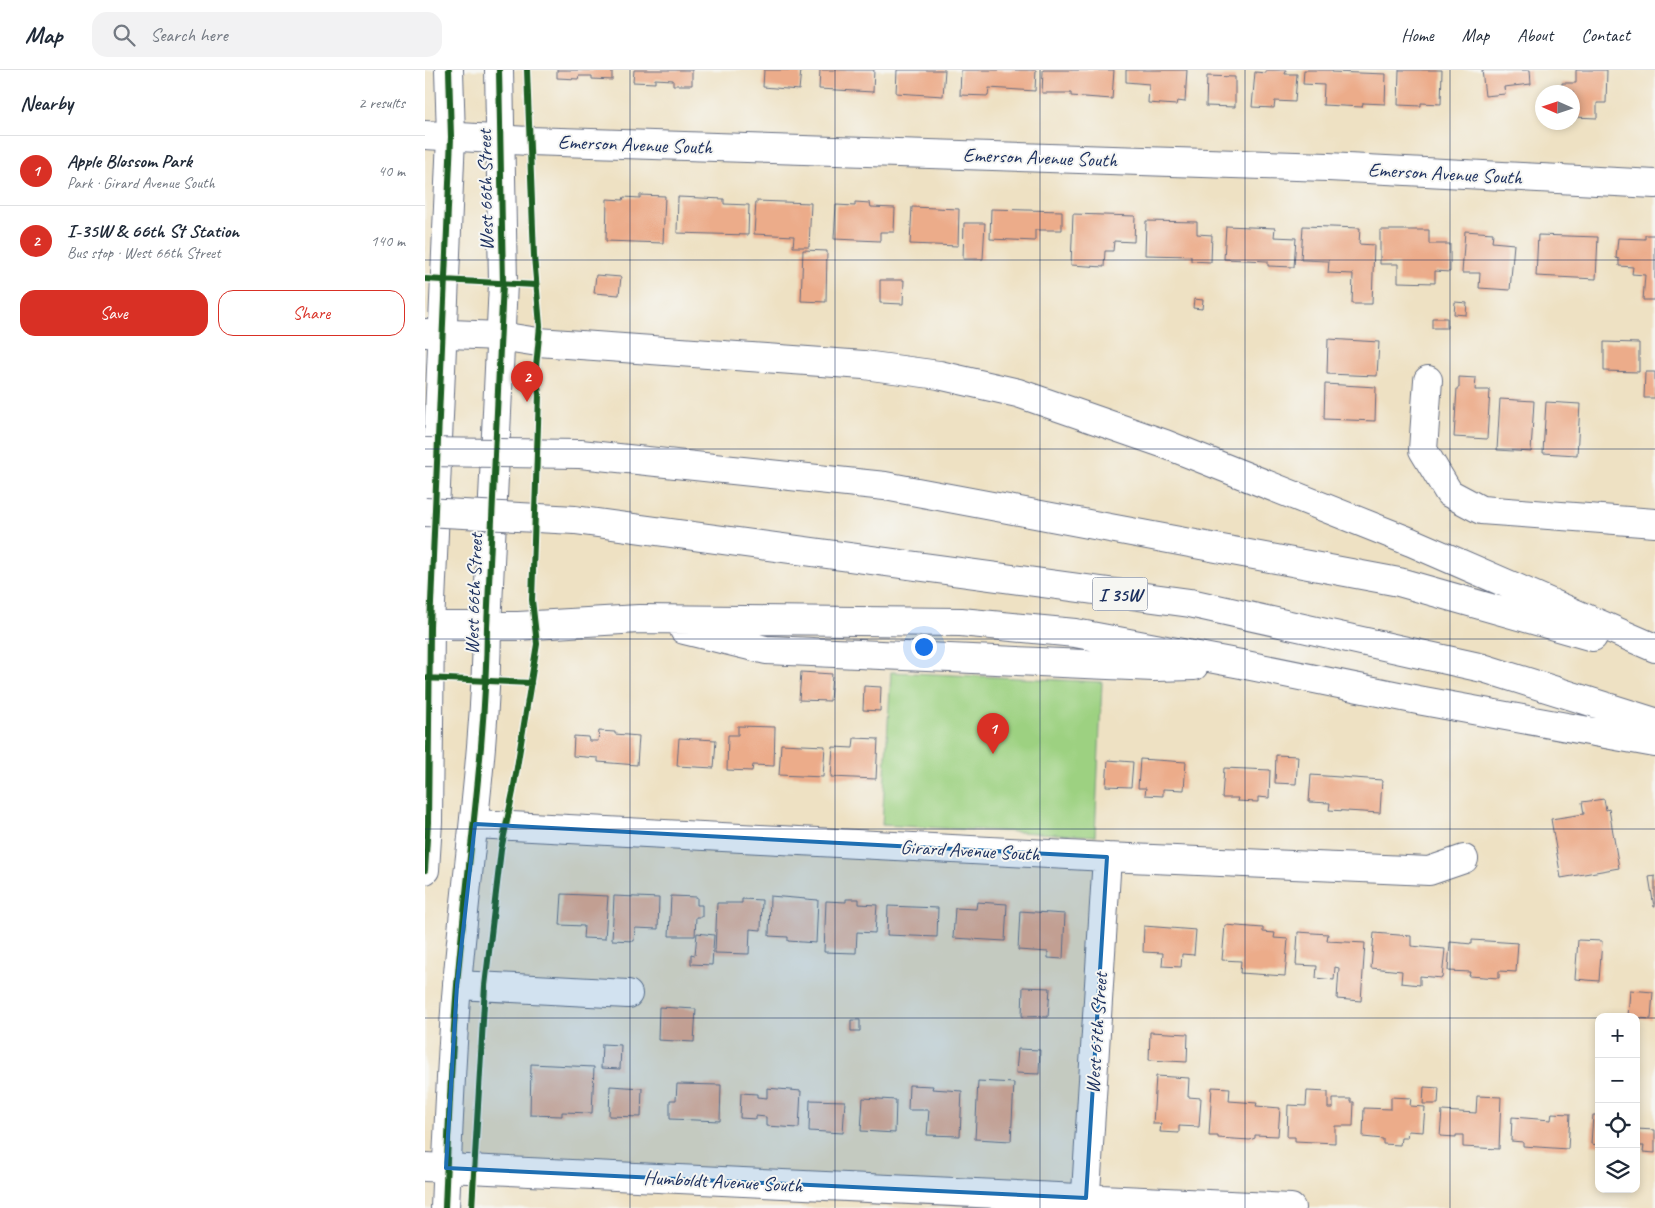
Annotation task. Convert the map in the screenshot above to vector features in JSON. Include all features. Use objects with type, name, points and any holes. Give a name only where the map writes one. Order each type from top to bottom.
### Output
[{"type":"main road","name":"West 66th Street","points":[[425,870],[427,822],[427,626],[438,136],[449,70]]},
{"type":"main road","name":"West 66th Street","points":[[445,1208],[436,1168],[475,824],[487,681],[487,627],[503,283],[499,70]]},
{"type":"main road","name":"Emerson Avenue South","points":[[438,136],[1328,167],[1655,184]]},
{"type":"main road","points":[[433,334],[500,336],[538,342],[864,365],[939,375],[1018,393],[1165,444],[1411,542],[1655,648]]},
{"type":"main road","points":[[1429,380],[1423,450],[1449,493],[1481,510],[1655,523]]},
{"type":"main road","points":[[425,452],[581,454],[885,486],[1399,582],[1655,655]]},
{"type":"main road","name":"I 35W","points":[[425,512],[575,520],[1190,603],[1483,668],[1655,722]]},
{"type":"main road","points":[[427,626],[487,627],[639,619],[961,622],[1075,633],[1418,700],[1655,743]]},
{"type":"main road","points":[[639,619],[766,650],[1154,667],[1241,664]]},
{"type":"main road","name":"Girard Avenue South","points":[[475,824],[1107,857],[1429,871],[1464,859]]},
{"type":"main road","name":"West 67th Street","points":[[1085,1203],[1107,857]]},
{"type":"main road","points":[[457,985],[627,994]]},
{"type":"main road","name":"Humboldt Avenue South","points":[[436,1168],[1085,1203],[1291,1208]]},
{"type":"highlighted area","points":[[475,824],[1107,857],[1086,1198],[446,1168],[457,985]]},
{"type":"green space","points":[[891,672],[1102,682],[1095,836],[882,825]]},
{"type":"building","points":[[557,70],[612,70],[612,80],[592,79],[592,76],[579,76],[578,79],[557,78]]},
{"type":"building","points":[[634,70],[692,70],[692,85],[673,85],[673,80],[655,79],[655,83],[633,82]]},
{"type":"building","points":[[764,70],[801,70],[799,90],[763,87]]},
{"type":"building","points":[[820,70],[874,70],[873,92],[819,89]]},
{"type":"building","points":[[897,70],[945,70],[943,96],[896,93]]},
{"type":"building","points":[[961,70],[1036,70],[1035,91],[989,88],[988,96],[960,95]]},
{"type":"building","points":[[1043,70],[1114,70],[1112,99],[1071,96],[1071,93],[1042,93]]},
{"type":"building","points":[[1126,70],[1187,70],[1185,102],[1177,101],[1176,105],[1148,103],[1149,84],[1126,82]]},
{"type":"building","points":[[1266,70],[1286,70],[1285,74],[1297,74],[1295,102],[1275,101],[1274,108],[1252,107],[1255,72],[1266,73]]},
{"type":"building","points":[[1304,70],[1386,74],[1385,104],[1363,103],[1362,107],[1323,105],[1324,85],[1303,84]]},
{"type":"building","points":[[1399,70],[1442,70],[1441,104],[1421,103],[1421,106],[1398,105]]},
{"type":"building","points":[[1482,70],[1530,70],[1531,84],[1504,87],[1505,94],[1485,96]]},
{"type":"building","points":[[1576,70],[1607,70],[1606,103],[1597,103],[1597,118],[1580,117],[1580,85],[1562,85],[1562,83],[1576,83]]},
{"type":"building","points":[[1207,76],[1235,77],[1235,107],[1206,106]]},
{"type":"building","points":[[640,195],[665,196],[663,243],[606,241],[607,199],[640,198]]},
{"type":"building","points":[[678,197],[724,199],[724,204],[749,205],[748,235],[677,233]]},
{"type":"building","points":[[756,201],[811,203],[809,247],[793,247],[794,236],[754,234]]},
{"type":"building","points":[[855,202],[870,203],[871,207],[895,208],[894,232],[880,232],[880,241],[834,239],[836,205],[855,206]]},
{"type":"building","points":[[912,207],[959,209],[958,246],[910,244]]},
{"type":"building","points":[[991,209],[1062,211],[1062,230],[1035,230],[1035,241],[990,239]]},
{"type":"building","points":[[1073,214],[1135,216],[1134,242],[1114,241],[1113,251],[1105,251],[1104,267],[1071,265]]},
{"type":"building","points":[[1146,221],[1197,222],[1197,234],[1212,235],[1211,262],[1191,261],[1191,256],[1145,255]]},
{"type":"building","points":[[964,223],[985,223],[983,259],[963,259]]},
{"type":"building","points":[[1226,226],[1275,228],[1274,237],[1296,238],[1294,267],[1268,266],[1268,261],[1224,259]]},
{"type":"building","points":[[1303,226],[1360,228],[1359,244],[1374,245],[1372,304],[1352,304],[1353,274],[1328,273],[1329,261],[1301,260]]},
{"type":"building","points":[[1380,230],[1429,230],[1429,244],[1450,244],[1450,272],[1435,271],[1435,283],[1398,282],[1398,264],[1380,264]]},
{"type":"building","points":[[1465,231],[1493,233],[1492,242],[1514,244],[1510,290],[1479,288],[1480,273],[1462,273]]},
{"type":"building","points":[[1538,235],[1598,237],[1596,279],[1536,276]]},
{"type":"building","points":[[1645,235],[1655,235],[1655,300],[1643,300],[1645,275],[1632,274],[1633,267],[1619,266],[1619,259],[1616,258],[1618,238],[1645,239]]},
{"type":"building","points":[[803,250],[827,251],[826,302],[801,301]]},
{"type":"building","points":[[596,275],[621,277],[619,295],[594,293]]},
{"type":"building","points":[[880,280],[904,280],[903,304],[880,303]]},
{"type":"building","points":[[1194,299],[1203,300],[1202,309],[1193,308]]},
{"type":"building","points":[[1455,302],[1467,303],[1466,315],[1454,314]]},
{"type":"building","points":[[1432,318],[1447,318],[1447,328],[1432,328]]},
{"type":"building","points":[[1328,339],[1379,342],[1377,376],[1327,374]]},
{"type":"building","points":[[1604,342],[1639,343],[1639,372],[1604,371]]},
{"type":"building","points":[[1645,372],[1655,372],[1655,398],[1644,398]]},
{"type":"building","points":[[1459,377],[1476,378],[1475,390],[1490,390],[1487,439],[1454,437]]},
{"type":"building","points":[[1325,384],[1376,387],[1375,421],[1324,419]]},
{"type":"building","points":[[1500,399],[1534,401],[1531,452],[1497,450]]},
{"type":"building","points":[[1546,402],[1580,404],[1577,455],[1543,453]]},
{"type":"building","points":[[801,672],[832,674],[830,701],[799,700]]},
{"type":"building","points":[[864,686],[881,687],[880,711],[863,710]]},
{"type":"building","points":[[738,726],[775,727],[774,766],[753,765],[752,771],[727,770],[728,735],[738,735]]},
{"type":"building","points":[[599,731],[639,736],[637,765],[598,762],[598,758],[573,756],[574,736],[588,737],[589,741],[598,741]]},
{"type":"building","points":[[679,738],[716,740],[714,768],[677,766]]},
{"type":"building","points":[[854,738],[878,739],[876,779],[831,777],[833,747],[853,748]]},
{"type":"building","points":[[781,744],[825,746],[823,777],[779,775]]},
{"type":"building","points":[[1276,755],[1298,756],[1296,784],[1275,783]]},
{"type":"building","points":[[1140,759],[1186,762],[1184,790],[1163,789],[1163,796],[1145,795],[1146,788],[1138,788]]},
{"type":"building","points":[[1108,760],[1133,762],[1131,787],[1106,786]]},
{"type":"building","points":[[1224,768],[1270,770],[1269,798],[1258,797],[1258,802],[1237,801],[1238,798],[1222,798]]},
{"type":"building","points":[[1311,775],[1382,780],[1380,813],[1329,810],[1330,803],[1309,802]]},
{"type":"building","points":[[1604,799],[1606,810],[1609,809],[1619,868],[1561,878],[1551,819],[1584,814],[1582,802]]},
{"type":"building","points":[[1655,876],[1655,907],[1654,907],[1649,877]]},
{"type":"building","points":[[562,894],[608,896],[605,939],[583,938],[584,926],[560,925]]},
{"type":"building","points":[[614,896],[659,898],[658,929],[635,928],[634,941],[612,940]]},
{"type":"building","points":[[671,896],[697,897],[697,905],[702,905],[702,917],[696,917],[695,936],[669,936]]},
{"type":"building","points":[[770,896],[818,900],[816,943],[788,941],[788,937],[769,936]]},
{"type":"building","points":[[742,899],[762,900],[761,930],[750,929],[749,954],[715,953],[717,903],[742,903]]},
{"type":"building","points":[[846,899],[859,899],[859,904],[877,905],[875,933],[857,932],[856,953],[824,952],[826,901],[846,902]]},
{"type":"building","points":[[977,902],[1007,904],[1005,941],[953,938],[955,908],[976,909]]},
{"type":"building","points":[[888,906],[938,908],[937,937],[887,935]]},
{"type":"building","points":[[1020,911],[1065,914],[1063,959],[1048,958],[1048,952],[1018,950]]},
{"type":"building","points":[[1225,925],[1263,928],[1263,932],[1275,933],[1274,938],[1288,939],[1285,976],[1240,973],[1241,961],[1222,960]]},
{"type":"building","points":[[1144,926],[1196,930],[1194,955],[1182,954],[1181,967],[1162,966],[1163,953],[1143,952]]},
{"type":"building","points":[[1298,932],[1328,934],[1327,941],[1365,943],[1361,1001],[1337,999],[1339,968],[1335,967],[1334,980],[1316,978],[1317,966],[1296,965]]},
{"type":"building","points":[[697,933],[714,935],[712,965],[691,964],[691,954],[695,955]]},
{"type":"building","points":[[1374,933],[1411,936],[1411,946],[1445,949],[1442,978],[1420,976],[1420,985],[1401,983],[1402,971],[1371,968]]},
{"type":"building","points":[[1472,940],[1518,943],[1516,972],[1499,971],[1499,978],[1469,976],[1470,972],[1448,971],[1450,942],[1472,944]]},
{"type":"building","points":[[1578,940],[1602,941],[1599,981],[1575,979]]},
{"type":"building","points":[[1023,987],[1050,988],[1048,1017],[1022,1016]]},
{"type":"building","points":[[1630,990],[1653,992],[1651,1019],[1640,1018],[1640,1013],[1628,1013]]},
{"type":"building","points":[[659,1007],[696,1009],[694,1042],[658,1040]]},
{"type":"building","points":[[851,1020],[860,1020],[860,1031],[851,1031]]},
{"type":"building","points":[[1150,1032],[1188,1034],[1187,1062],[1149,1060]]},
{"type":"building","points":[[602,1044],[621,1045],[620,1069],[601,1068]]},
{"type":"building","points":[[1018,1049],[1040,1050],[1039,1074],[1016,1073]]},
{"type":"building","points":[[531,1064],[594,1067],[592,1113],[562,1112],[562,1116],[530,1115]]},
{"type":"building","points":[[1156,1076],[1189,1078],[1188,1097],[1201,1098],[1199,1127],[1179,1126],[1179,1133],[1160,1132],[1161,1124],[1153,1124]]},
{"type":"building","points":[[978,1081],[1014,1083],[1011,1141],[975,1139]]},
{"type":"building","points":[[677,1084],[721,1085],[720,1121],[670,1119],[670,1100],[676,1100]]},
{"type":"building","points":[[909,1085],[933,1086],[932,1089],[962,1091],[960,1136],[927,1135],[929,1110],[908,1110]]},
{"type":"building","points":[[610,1086],[642,1088],[641,1117],[609,1116]]},
{"type":"building","points":[[1212,1087],[1230,1088],[1229,1101],[1257,1103],[1256,1106],[1280,1108],[1278,1136],[1255,1135],[1255,1138],[1250,1140],[1209,1136]]},
{"type":"building","points":[[1424,1087],[1439,1088],[1438,1104],[1423,1104]]},
{"type":"building","points":[[767,1088],[801,1091],[799,1128],[766,1126],[766,1117],[756,1116],[756,1119],[740,1118],[741,1093],[757,1094],[757,1097],[767,1098]]},
{"type":"building","points":[[1307,1091],[1328,1092],[1328,1108],[1333,1108],[1333,1099],[1351,1099],[1351,1102],[1354,1102],[1353,1126],[1335,1126],[1335,1143],[1295,1141],[1295,1137],[1287,1137],[1288,1105],[1306,1106]]},
{"type":"building","points":[[1477,1096],[1501,1097],[1499,1149],[1463,1147],[1463,1135],[1456,1135],[1456,1137],[1440,1136],[1442,1111],[1476,1113]]},
{"type":"building","points":[[1391,1097],[1411,1098],[1410,1106],[1425,1107],[1423,1132],[1408,1131],[1407,1138],[1401,1138],[1400,1145],[1383,1144],[1383,1139],[1363,1137],[1364,1108],[1391,1109]]},
{"type":"building","points":[[863,1098],[896,1100],[895,1133],[861,1131]]},
{"type":"building","points":[[810,1100],[845,1101],[843,1133],[809,1131]]},
{"type":"building","points":[[1552,1113],[1570,1114],[1568,1149],[1523,1146],[1523,1142],[1511,1141],[1512,1117],[1551,1120]]},
{"type":"building","points":[[1593,1115],[1595,1115],[1595,1144],[1591,1144]]},
{"type":"building","points":[[1640,1129],[1655,1130],[1655,1153],[1643,1152],[1644,1146],[1640,1146]]},
{"type":"cycle path","points":[[425,870],[428,822],[430,626],[451,137],[449,70]]},
{"type":"cycle path","points":[[445,1208],[457,985],[480,761],[486,672],[503,283],[499,70]]},
{"type":"cycle path","points":[[472,1208],[485,986],[501,850],[513,792],[537,644],[532,600],[539,395],[536,367],[540,326],[534,256],[527,70]]},
{"type":"cycle path","points":[[425,279],[536,285]]},
{"type":"cycle path","points":[[425,678],[531,683]]},
{"type":"place","name":"I-35W & 66th St Station","points":[[527,402]]},
{"type":"place","name":"Apple Blossom Park","points":[[993,754]]}]
